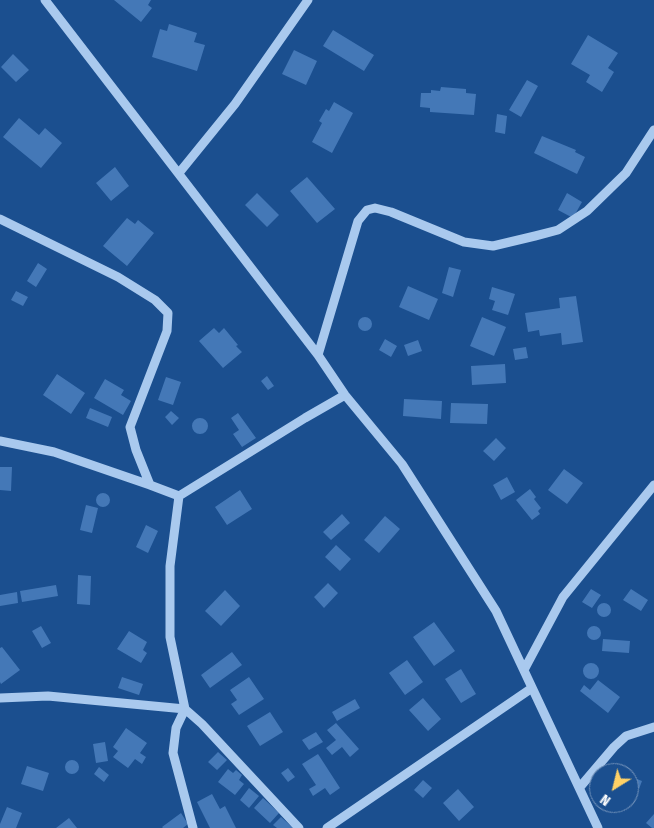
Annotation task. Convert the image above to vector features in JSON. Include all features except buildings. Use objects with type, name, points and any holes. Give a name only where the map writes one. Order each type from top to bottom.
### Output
[{"type":"street","points":[[45,0],[318,355],[345,395],[402,464],[496,611],[598,828]]},
{"type":"street","points":[[179,173],[235,104],[308,0]]},
{"type":"street","points":[[318,355],[358,221],[367,210],[375,208],[390,212],[464,242],[493,246],[558,230],[587,211],[626,173],[654,130]]},
{"type":"street","points":[[0,219],[118,278],[155,300],[168,313],[168,331],[130,427],[136,450],[150,485]]},
{"type":"street","points":[[179,496],[345,395]]},
{"type":"street","points":[[0,441],[54,452],[179,496]]},
{"type":"street","points":[[524,670],[563,597],[654,486]]},
{"type":"street","points":[[179,496],[170,566],[170,637],[185,708],[299,828]]},
{"type":"street","points":[[327,828],[532,688]]},
{"type":"street","points":[[0,698],[48,696],[185,708]]},
{"type":"street","points":[[185,708],[176,728],[173,753],[193,828]]},
{"type":"street","points":[[580,787],[614,747],[626,736],[654,727]]}]
